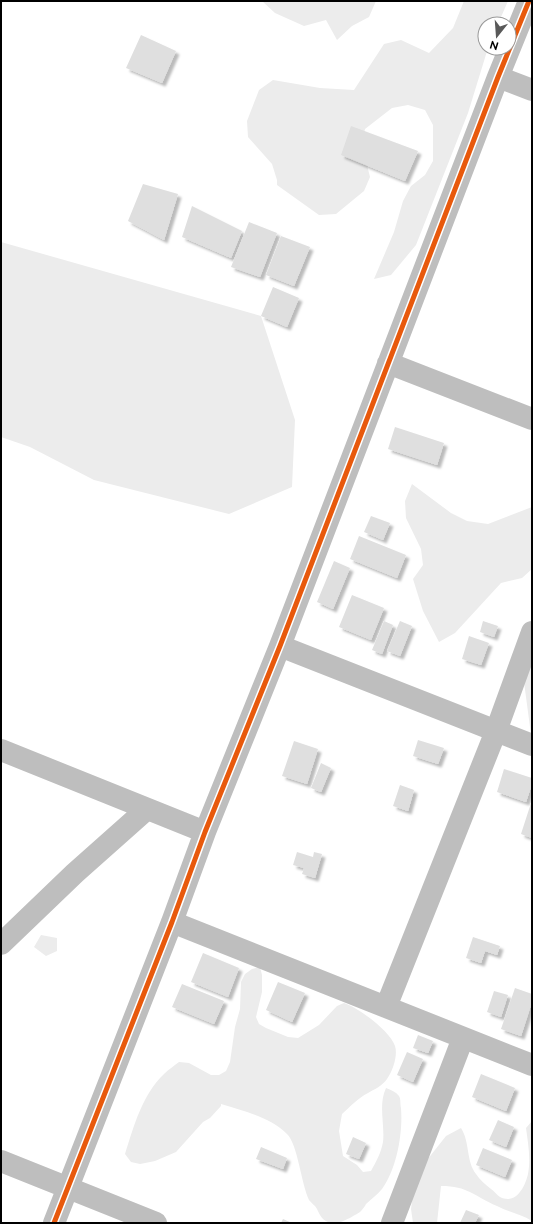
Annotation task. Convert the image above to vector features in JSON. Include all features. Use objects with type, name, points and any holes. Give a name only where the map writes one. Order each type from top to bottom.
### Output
[{"type":"street","points":[[54,1223],[172,922],[205,832],[280,646],[498,77],[529,1]]},
{"type":"street","points":[[498,77],[532,90]]},
{"type":"street","points":[[388,363],[532,419]]},
{"type":"street","points":[[386,1007],[496,731],[532,632]]},
{"type":"street","points":[[280,646],[532,745]]},
{"type":"street","points":[[1,750],[205,832]]},
{"type":"street","points":[[1,944],[75,873],[147,809]]},
{"type":"street","points":[[172,922],[532,1065]]},
{"type":"street","points":[[392,1223],[463,1038]]},
{"type":"street","points":[[1,1161],[156,1223]]},
{"type":"shaded area","points":[[262,1],[376,1],[369,17],[352,26],[337,40],[326,20],[304,26],[275,13]]},
{"type":"shaded area","points":[[464,1],[508,1],[501,16],[477,16],[477,56],[486,56],[468,113],[416,245],[391,275],[374,279],[394,232],[403,201],[411,186],[425,175],[433,161],[433,125],[425,110],[408,105],[392,108],[365,129],[362,145],[370,177],[364,191],[336,214],[319,215],[277,185],[272,164],[248,137],[247,121],[259,90],[273,80],[320,88],[354,90],[384,44],[401,40],[429,53],[453,28]]},
{"type":"shaded area","points":[[1,242],[261,316],[295,420],[292,487],[229,514],[94,480],[30,447],[1,437]]},
{"type":"shaded area","points":[[412,484],[451,513],[467,521],[488,524],[532,507],[532,569],[522,578],[501,583],[455,633],[439,642],[423,611],[413,579],[423,565],[421,549],[406,518],[405,501]]},
{"type":"shaded area","points":[[532,632],[532,742],[522,667]]},
{"type":"shaded area","points":[[41,935],[57,938],[57,951],[46,956],[34,947]]},
{"type":"shaded area","points":[[260,967],[262,975],[262,992],[256,1017],[259,1024],[288,1037],[298,1038],[319,1025],[337,1006],[344,1003],[358,1010],[381,1027],[395,1046],[396,1054],[394,1063],[387,1079],[381,1085],[357,1100],[342,1114],[339,1131],[343,1156],[357,1165],[363,1172],[371,1171],[380,1154],[383,1142],[382,1101],[386,1088],[393,1091],[400,1097],[401,1128],[398,1150],[392,1171],[382,1189],[359,1212],[339,1223],[324,1220],[309,1200],[297,1155],[291,1139],[287,1134],[273,1123],[247,1112],[221,1104],[221,1106],[210,1118],[203,1122],[176,1152],[155,1161],[140,1164],[131,1162],[125,1154],[135,1122],[144,1101],[156,1082],[164,1074],[179,1062],[189,1063],[211,1075],[219,1075],[226,1071],[230,1062],[235,1027],[240,1009],[241,982],[245,974],[252,969]]},
{"type":"shaded area","points":[[532,1121],[532,1221],[501,1208],[465,1190],[450,1186],[441,1186],[437,1223],[413,1223],[411,1209],[413,1193],[427,1160],[446,1136],[461,1128],[466,1139],[473,1169],[478,1176],[500,1197],[511,1199],[515,1197],[525,1184],[528,1174],[529,1157],[526,1128]]},
{"type":"building","points":[[141,35],[176,51],[162,83],[126,68]]},
{"type":"building","points":[[351,126],[418,151],[405,181],[341,155]]},
{"type":"building","points":[[143,184],[178,194],[164,240],[128,221]]},
{"type":"building","points":[[192,206],[242,231],[231,258],[182,237]]},
{"type":"building","points":[[249,222],[277,233],[260,277],[231,267]]},
{"type":"building","points":[[281,236],[310,247],[294,286],[266,275]]},
{"type":"building","points":[[273,287],[299,298],[287,327],[261,316]]},
{"type":"building","points":[[395,427],[444,443],[437,465],[388,449]]},
{"type":"building","points":[[371,516],[390,523],[383,540],[364,532]]},
{"type":"building","points":[[359,536],[406,555],[397,578],[350,559]]},
{"type":"building","points":[[334,561],[350,568],[333,609],[317,602]]},
{"type":"building","points":[[352,595],[384,608],[371,640],[339,627]]},
{"type":"building","points":[[384,621],[393,625],[382,654],[372,650]]},
{"type":"building","points":[[400,621],[412,626],[400,656],[387,651]]},
{"type":"building","points":[[483,621],[498,626],[494,637],[480,632]]},
{"type":"building","points":[[469,636],[489,643],[481,665],[462,659]]},
{"type":"building","points":[[418,740],[444,748],[438,764],[413,756]]},
{"type":"building","points":[[294,741],[318,749],[307,784],[282,776]]},
{"type":"building","points":[[321,763],[331,768],[321,792],[311,788]]},
{"type":"building","points":[[504,769],[532,778],[532,784],[526,802],[497,792]]},
{"type":"building","points":[[400,785],[414,790],[408,811],[393,806]]},
{"type":"building","points":[[531,803],[532,804],[532,838],[521,834]]},
{"type":"building","points":[[297,852],[313,857],[314,852],[322,854],[315,878],[302,874],[304,868],[293,865]]},
{"type":"building","points":[[473,937],[500,946],[497,955],[485,951],[481,963],[466,958]]},
{"type":"building","points":[[203,953],[239,968],[228,997],[191,982]]},
{"type":"building","points":[[278,982],[305,993],[292,1022],[266,1010]]},
{"type":"building","points":[[182,984],[224,1001],[214,1024],[172,1007]]},
{"type":"building","points":[[515,988],[532,994],[532,1002],[521,1036],[501,1029]]},
{"type":"building","points":[[494,991],[508,995],[501,1017],[487,1012]]},
{"type":"building","points":[[418,1035],[433,1041],[428,1053],[413,1048]]},
{"type":"building","points":[[407,1052],[423,1059],[413,1082],[397,1075]]},
{"type":"building","points":[[481,1074],[515,1088],[506,1111],[472,1097]]},
{"type":"building","points":[[498,1120],[514,1127],[506,1147],[489,1140]]},
{"type":"building","points":[[353,1137],[366,1143],[359,1159],[346,1154]]},
{"type":"building","points":[[261,1147],[287,1158],[283,1169],[256,1159]]},
{"type":"building","points":[[483,1148],[512,1160],[505,1177],[476,1165]]},
{"type":"building","points":[[466,1210],[479,1215],[475,1223],[460,1223]]},
{"type":"building","points":[[283,1219],[292,1223],[281,1223]]},
{"type":"cycle path","points":[[54,1223],[172,922],[205,832],[280,646],[498,77],[529,1]]}]
